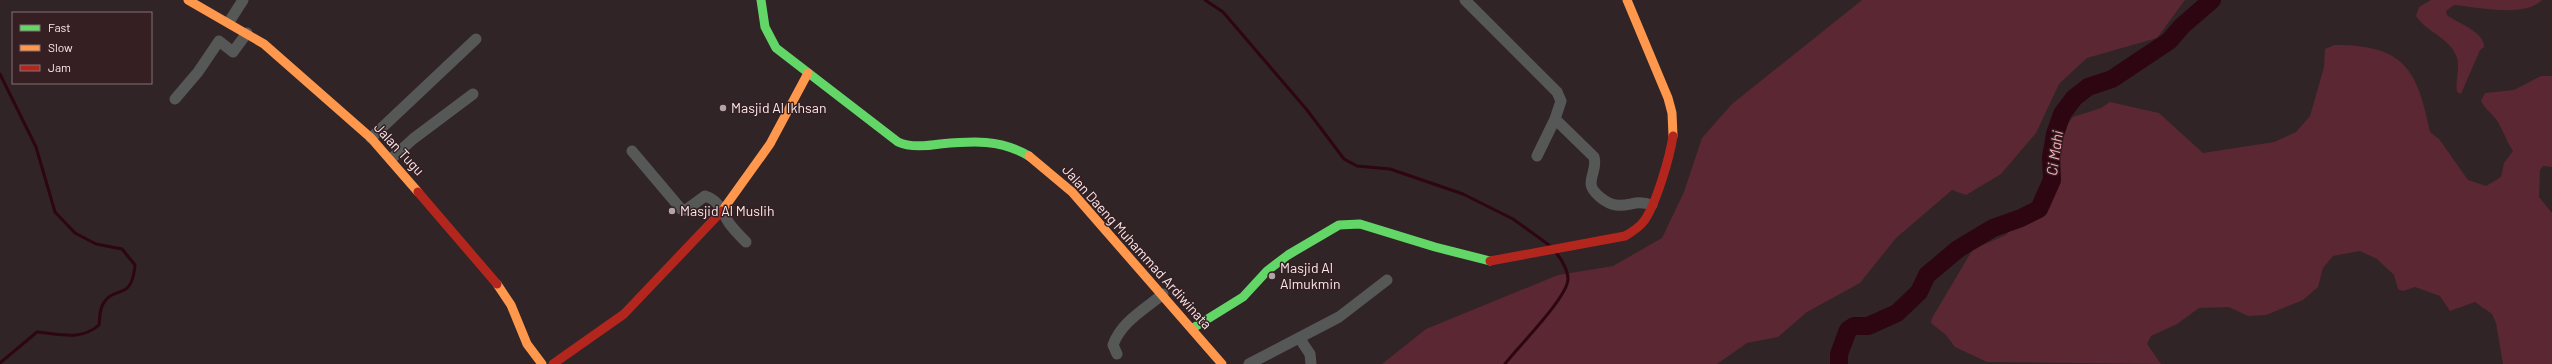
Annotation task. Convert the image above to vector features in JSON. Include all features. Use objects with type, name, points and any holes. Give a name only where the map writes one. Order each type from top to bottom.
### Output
[{"type":"street","points":[[229,22],[243,0]]},
{"type":"street","name":"Jalan Daeng Muhammad Ardiwinata","points":[[761,0],[765,27],[770,40],[808,73],[886,135],[904,145],[985,141],[1026,153],[1049,170],[1072,192],[1193,328],[1219,363]]},
{"type":"street","points":[[1465,0],[1557,92],[1561,101],[1555,119],[1538,156]]},
{"type":"street","points":[[1193,328],[1243,297],[1267,271],[1288,255],[1339,225],[1360,224],[1476,258],[1505,260],[1573,244],[1625,236],[1643,224],[1649,217],[1672,144],[1674,125],[1670,105],[1627,0]]},
{"type":"street","name":"Jalan Tugu","points":[[191,1],[247,33],[282,57],[371,138],[391,159],[498,285],[511,305],[527,344],[542,364]]},
{"type":"street","points":[[174,99],[198,72],[219,41],[233,52],[247,33]]},
{"type":"street","points":[[371,138],[476,39]]},
{"type":"street","points":[[553,364],[624,314],[723,209],[770,144],[808,73]]},
{"type":"street","points":[[391,159],[413,139],[473,94]]},
{"type":"street","points":[[1555,119],[1594,157],[1596,165],[1591,184],[1595,194],[1616,205],[1641,201],[1652,205]]},
{"type":"street","points":[[632,151],[681,209],[686,210],[705,196],[710,197],[723,209],[729,222],[746,242]]},
{"type":"street","points":[[1249,364],[1300,339],[1339,317],[1387,280]]},
{"type":"street","points":[[1117,354],[1113,345],[1116,336],[1124,325],[1163,294]]},
{"type":"street","points":[[1300,339],[1310,354],[1310,364]]},
{"type":"shaded area","points":[[1862,0],[2185,0],[2157,38],[2087,58],[2059,84],[2036,133],[2001,174],[1966,195],[1952,190],[1896,238],[1860,283],[1807,312],[1778,337],[1747,343],[1717,364],[1382,364],[1426,329],[1558,275],[1613,266],[1662,238],[1684,192],[1702,138],[1732,104]]},
{"type":"shaded area","points":[[2431,0],[2542,0],[2524,9],[2500,10],[2454,5],[2446,11],[2447,15],[2475,32],[2483,42],[2484,47],[2480,50],[2461,94],[2457,92],[2458,62],[2454,51],[2444,40],[2426,27],[2416,16],[2419,7]]},
{"type":"shaded area","points":[[2334,45],[2376,49],[2391,55],[2403,64],[2412,76],[2419,91],[2430,132],[2439,139],[2468,180],[2486,186],[2501,177],[2504,163],[2513,151],[2498,122],[2481,101],[2485,93],[2514,90],[2541,76],[2552,76],[2552,167],[2543,166],[2540,170],[2539,197],[2552,213],[2552,364],[2503,364],[2496,323],[2492,314],[2475,302],[2450,311],[2440,296],[2415,287],[2403,291],[2398,289],[2394,275],[2377,259],[2360,251],[2333,256],[2323,268],[2318,287],[2303,300],[2266,315],[2248,316],[2229,307],[2199,308],[2177,324],[2151,336],[2147,344],[2161,364],[1987,362],[1955,347],[1946,335],[1931,323],[1932,318],[1973,249],[2006,235],[2032,203],[2055,181],[2061,133],[2073,117],[2101,108],[2110,102],[2159,113],[2203,153],[2274,142],[2296,132],[2310,116],[2324,67],[2325,49]]},
{"type":"waterway","points":[[1205,0],[1223,12],[1307,110],[1344,159],[1357,166],[1390,169],[1463,194],[1513,219],[1549,245]]},
{"type":"waterway","name":"Ci Mahi","points":[[1839,364],[1839,354],[1848,330],[1854,326],[1868,326],[1897,313],[1919,292],[1927,275],[1958,249],[1993,228],[2021,218],[2039,209],[2052,180],[2051,157],[2055,134],[2062,114],[2074,98],[2088,87],[2112,79],[2169,41],[2182,26],[2212,0]]},
{"type":"waterway","points":[[0,74],[36,147],[55,212],[75,233],[96,244],[122,249],[135,265],[133,276],[127,288],[113,294],[103,304],[100,313],[99,325],[92,330],[78,335],[37,332],[0,363]]},
{"type":"waterway","points":[[1505,364],[1551,310],[1566,287],[1568,279],[1567,273],[1563,262],[1557,254]]},
{"type":"traffic: fast","points":[[761,0],[765,27],[776,48],[898,142],[919,146],[964,142],[986,142],[1018,150],[1029,156]]},
{"type":"traffic: fast","points":[[1193,328],[1243,297],[1267,271],[1288,255],[1339,225],[1360,224],[1435,247],[1490,261]]},
{"type":"traffic: slow","points":[[188,0],[264,44],[371,138],[418,192]]},
{"type":"traffic: slow","points":[[1627,0],[1668,98],[1672,113],[1673,136]]},
{"type":"traffic: slow","points":[[722,211],[770,144],[808,73]]},
{"type":"traffic: slow","points":[[1029,156],[1072,192],[1222,364]]},
{"type":"traffic: slow","points":[[497,284],[511,305],[527,344],[542,364]]},
{"type":"traffic: jam","points":[[1490,261],[1625,236],[1633,231],[1640,226],[1649,214],[1666,167],[1673,136]]},
{"type":"traffic: jam","points":[[418,192],[497,284]]},
{"type":"traffic: jam","points":[[553,364],[624,314],[722,211]]},
{"type":"place","name":"Masjid Al Ikhsan","points":[[723,108]]},
{"type":"place","name":"Masjid Al Muslih","points":[[672,211]]},
{"type":"place","name":"Masjid Al Almukmin","points":[[1272,276]]}]
